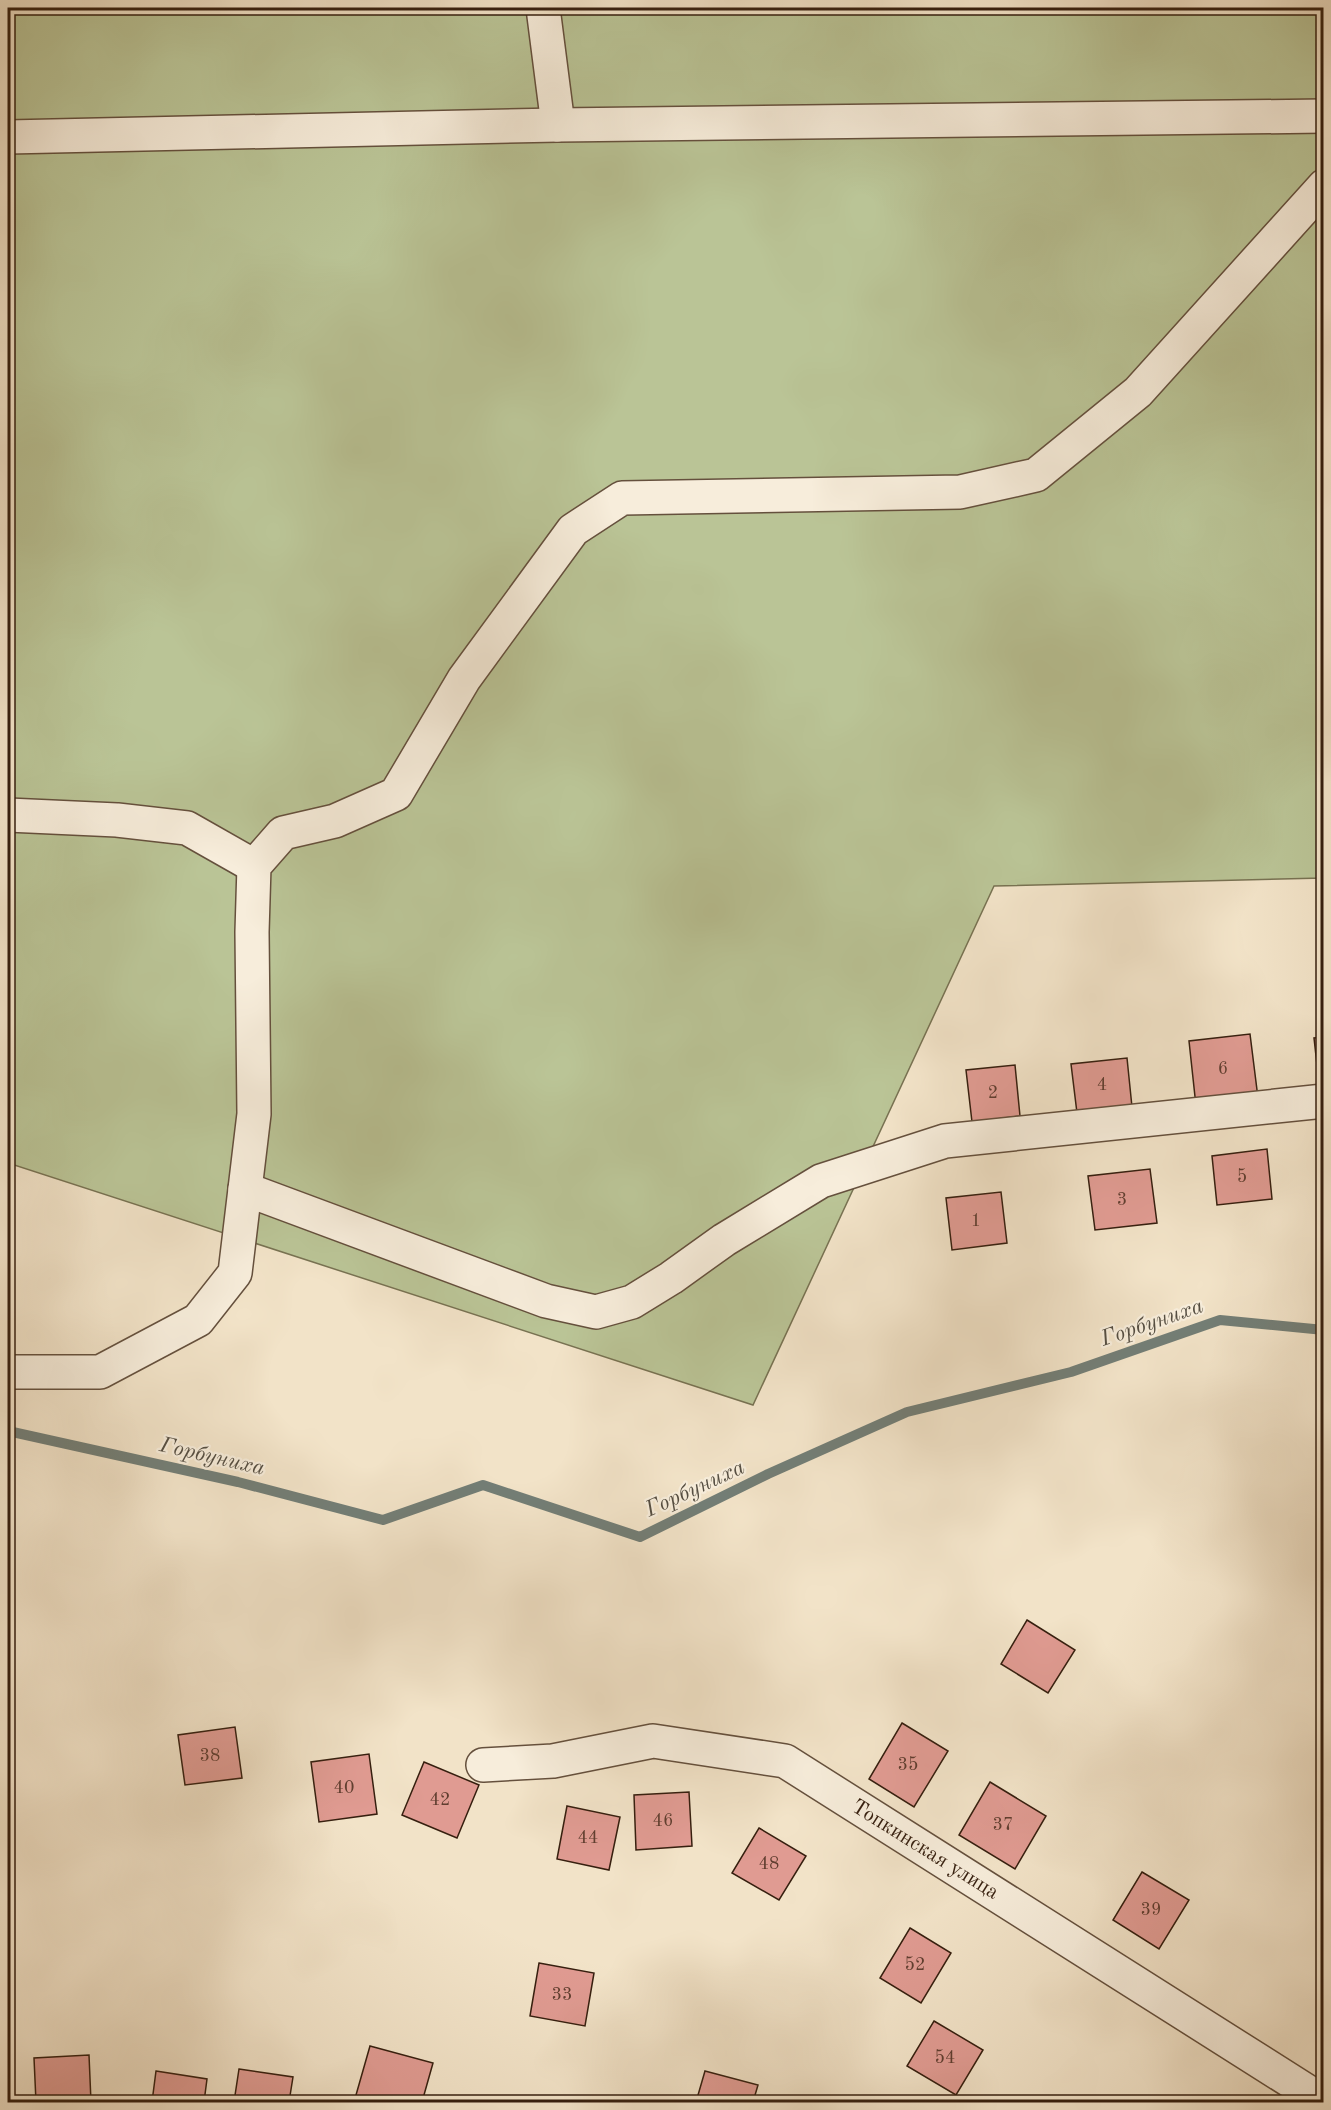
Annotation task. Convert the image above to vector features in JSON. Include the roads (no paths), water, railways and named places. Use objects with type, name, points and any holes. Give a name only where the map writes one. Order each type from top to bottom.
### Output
[{"type":"street","points":[[543,8],[558,125]]},
{"type":"street","points":[[8,137],[558,125],[1323,116]]},
{"type":"street","points":[[8,1372],[100,1372],[198,1320],[235,1273],[255,1114],[252,932],[254,866],[283,833],[335,821],[396,794],[464,679],[573,530],[622,498],[960,492],[1036,475],[1138,392],[1323,186]]},
{"type":"street","points":[[8,815],[117,820],[187,828],[254,866]]},
{"type":"street","points":[[245,1188],[546,1301],[596,1312],[632,1302],[671,1278],[724,1240],[821,1181],[945,1140],[1323,1101]]},
{"type":"street","name":"Топкинская улица","points":[[483,1765],[553,1761],[653,1741],[785,1761],[1323,2102]]},
{"type":"waterway","name":"Горбуниха","points":[[8,1431],[238,1482],[383,1520],[483,1485],[640,1537],[768,1474],[907,1412],[1071,1372],[1220,1320],[1324,1330]]}]
